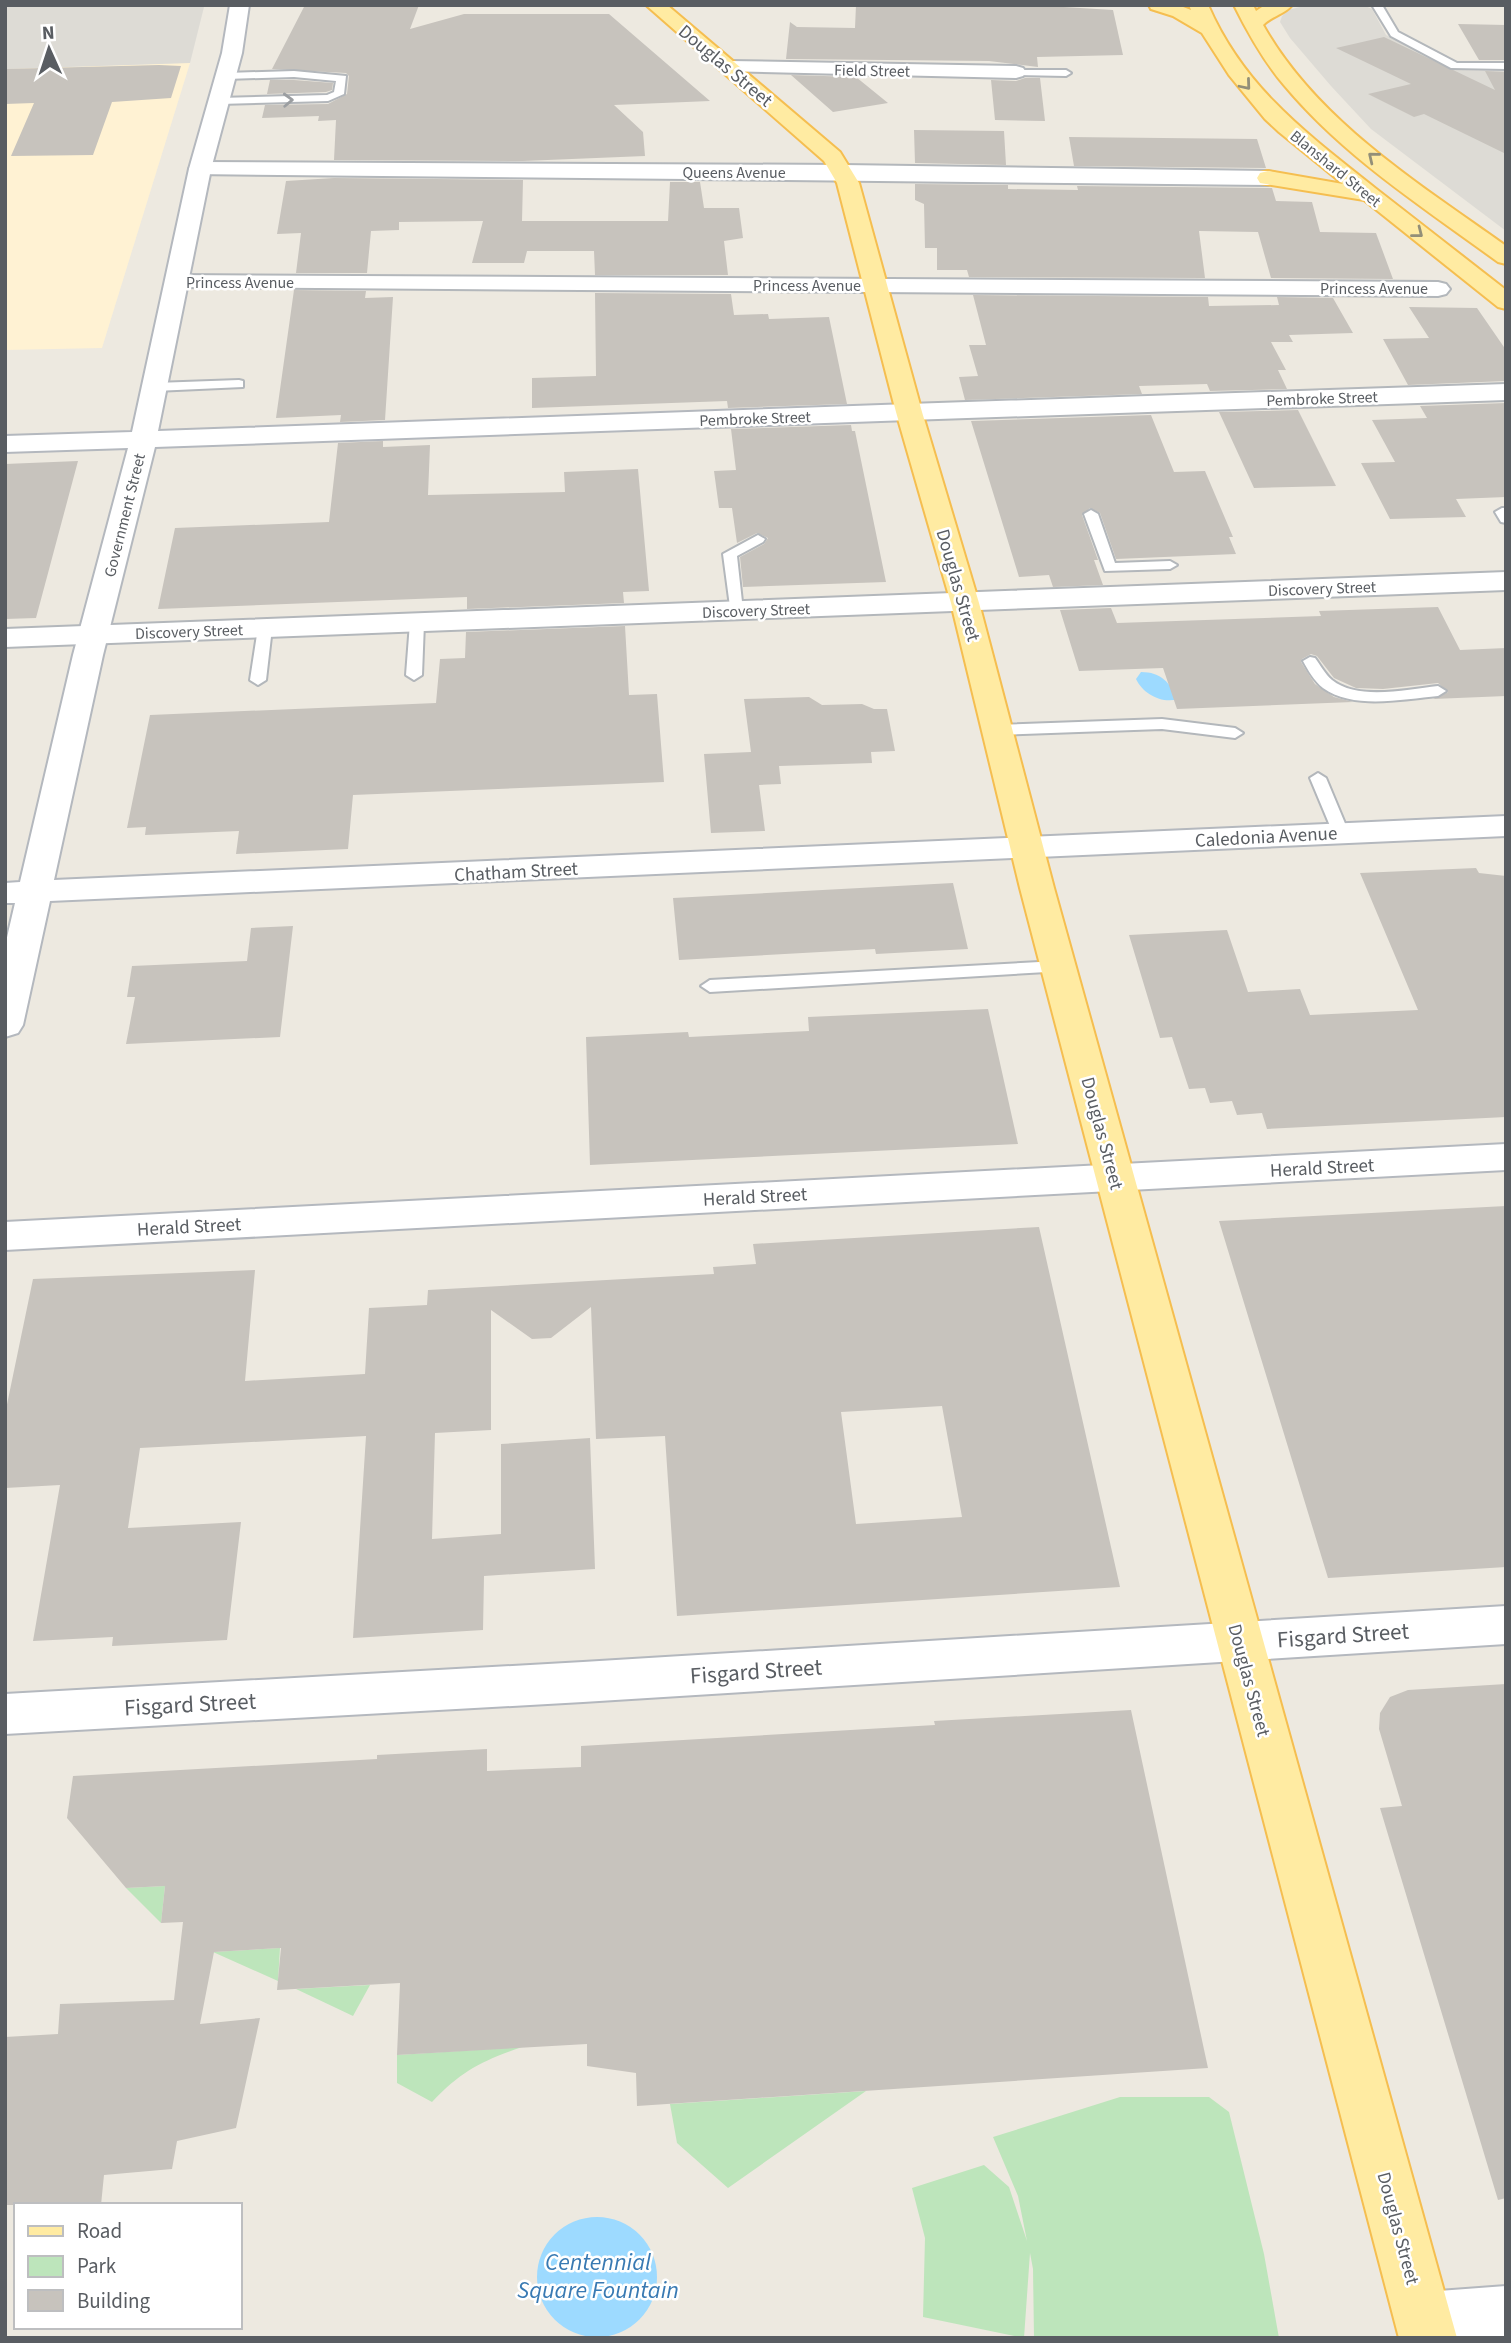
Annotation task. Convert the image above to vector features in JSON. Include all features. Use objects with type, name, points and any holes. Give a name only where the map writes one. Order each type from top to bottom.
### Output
[{"type":"main road","points":[[1158,5],[1181,12],[1208,29]]},
{"type":"main road","name":"Blanshard Street","points":[[1198,5],[1224,56],[1260,101],[1318,155],[1506,302]]},
{"type":"main road","name":"Blanshard Street","points":[[1243,5],[1252,26],[1285,73],[1323,114],[1373,157],[1506,257]]},
{"type":"main road","points":[[1252,26],[1265,12],[1283,5]]},
{"type":"main road","name":"Douglas Street","points":[[671,10],[729,67],[832,157],[844,172],[909,412],[965,603],[1058,967],[1426,2329]]},
{"type":"main road","points":[[1268,178],[1307,169],[1318,155]]},
{"type":"main road","points":[[1268,178],[1370,196]]},
{"type":"street","name":"Government Street","points":[[5,1025],[20,893],[93,635],[144,439],[200,169],[226,76],[235,9]]},
{"type":"street","name":"Field Street","points":[[729,67],[1016,72]]},
{"type":"street","name":"Queens Avenue","points":[[200,169],[844,172],[1268,178]]},
{"type":"street","name":"Princess Avenue","points":[[177,282],[1438,289]]},
{"type":"street","name":"Pembroke Street","points":[[5,444],[1506,392]]},
{"type":"street","name":"Discovery Street","points":[[5,638],[1506,581]]},
{"type":"street","name":"Caledonia Avenue","points":[[1027,847],[1506,826]]},
{"type":"street","name":"Chatham Street","points":[[20,893],[1027,847]]},
{"type":"street","name":"Herald Street","points":[[5,1236],[1506,1157]]},
{"type":"street","name":"Fisgard Street","points":[[5,1714],[1506,1625]]},
{"type":"street","points":[[1426,2329],[1506,2315]]},
{"type":"lane","points":[[1377,5],[1394,34],[1455,66],[1506,66]]},
{"type":"lane","points":[[1016,72],[1066,73]]},
{"type":"lane","points":[[219,102],[335,97],[341,91],[342,78],[294,74],[226,76]]},
{"type":"lane","points":[[155,387],[239,384]]},
{"type":"lane","points":[[1506,512],[1502,512],[1506,519]]},
{"type":"lane","points":[[1091,514],[1110,568],[1170,565]]},
{"type":"lane","points":[[736,611],[730,554],[758,539]]},
{"type":"lane","points":[[1138,566],[1147,595]]},
{"type":"lane","points":[[414,675],[417,623]]},
{"type":"lane","points":[[258,680],[265,628]]},
{"type":"lane","points":[[1310,661],[1327,684],[1346,693],[1360,695],[1438,691]]},
{"type":"lane","points":[[997,730],[1162,724],[1235,733]]},
{"type":"lane","points":[[1318,778],[1341,833]]},
{"type":"lane","points":[[710,986],[1058,967]]},
{"type":"shaded area","points":[[5,5],[204,7],[190,63],[5,69]]},
{"type":"shaded area","points":[[1308,5],[1363,5],[1372,9],[1386,35],[1460,70],[1506,71],[1506,231],[1371,129],[1331,86],[1290,38],[1280,22],[1288,10]]},
{"type":"shaded area","points":[[190,63],[102,348],[5,350],[5,69]]},
{"type":"green space","points":[[165,1886],[161,1923],[126,1888]]},
{"type":"green space","points":[[280,1948],[278,1981],[213,1952]]},
{"type":"green space","points":[[370,1985],[353,2016],[296,1989]]},
{"type":"green space","points":[[522,2047],[473,2068],[432,2102],[397,2083],[397,2055]]},
{"type":"green space","points":[[866,2091],[728,2188],[677,2143],[670,2104]]},
{"type":"green space","points":[[1120,2097],[1209,2097],[1229,2112],[1264,2254],[1279,2338],[1034,2338],[1033,2269],[1030,2253],[1024,2338],[923,2317],[925,2238],[912,2188],[984,2165],[1009,2187],[1027,2241],[1018,2196],[993,2137]]},
{"type":"water","points":[[1141,672],[1154,674],[1164,680],[1178,699],[1160,699],[1148,693],[1136,679]]},
{"type":"water","name":"Centennial Square Fountain","points":[[597,2217],[620,2222],[639,2235],[652,2254],[657,2277],[652,2300],[639,2319],[620,2332],[597,2337],[574,2332],[555,2319],[542,2300],[537,2277],[542,2254],[555,2235],[574,2222]]},
{"type":"building","points":[[305,5],[419,5],[410,29],[464,14],[609,14],[710,101],[614,105],[643,132],[645,156],[523,161],[334,160],[336,120],[318,121],[319,116],[262,118],[265,105],[328,104],[347,94],[349,76],[346,73],[272,69]]},
{"type":"building","points":[[856,5],[1031,5],[1113,10],[1123,55],[1037,57],[1038,67],[989,61],[786,59],[790,22],[797,27],[855,28]]},
{"type":"building","points":[[1458,24],[1506,25],[1506,60],[1479,60]]},
{"type":"building","points":[[1384,37],[1495,90],[1485,71],[1506,72],[1506,154],[1424,114],[1414,117],[1368,94],[1411,84],[1336,48]]},
{"type":"building","points":[[181,66],[171,98],[112,102],[93,155],[11,156],[34,103],[5,104],[5,69]]},
{"type":"building","points":[[791,75],[856,77],[888,103],[833,112]]},
{"type":"building","points":[[1040,78],[1045,121],[995,120],[991,80],[1016,81]]},
{"type":"building","points":[[270,80],[333,83],[332,90],[326,92],[267,94]]},
{"type":"building","points":[[914,130],[1004,131],[1006,165],[915,163]]},
{"type":"building","points":[[1069,137],[1257,139],[1266,168],[1074,166]]},
{"type":"building","points":[[334,178],[523,180],[522,221],[668,221],[670,182],[700,182],[704,208],[739,208],[743,238],[724,241],[728,275],[595,275],[594,251],[527,251],[524,263],[472,263],[483,221],[399,222],[399,230],[371,231],[367,273],[296,273],[301,233],[277,234],[286,181]]},
{"type":"building","points":[[915,184],[1008,185],[1008,189],[1078,190],[1077,186],[1272,188],[1276,201],[1312,202],[1320,232],[1376,233],[1393,279],[1271,278],[1258,232],[1199,231],[1205,278],[969,277],[967,270],[937,270],[937,248],[925,248],[924,204],[915,200]]},
{"type":"building","points":[[294,290],[366,291],[365,298],[393,297],[385,420],[340,422],[341,415],[276,418]]},
{"type":"building","points":[[595,293],[731,294],[734,315],[768,314],[769,319],[829,317],[847,404],[728,408],[727,401],[532,408],[532,378],[596,376]]},
{"type":"building","points":[[973,295],[1208,297],[1209,306],[1279,305],[1277,297],[1333,298],[1353,333],[1289,335],[1293,342],[1271,342],[1286,370],[1278,370],[1287,389],[1210,391],[1207,384],[1139,386],[1142,394],[965,400],[959,377],[978,376],[969,345],[986,345]]},
{"type":"building","points":[[1409,307],[1477,308],[1506,350],[1506,381],[1408,385],[1383,339],[1429,338]]},
{"type":"building","points":[[1506,403],[1506,497],[1456,499],[1466,517],[1390,519],[1361,463],[1395,462],[1372,420],[1427,418],[1420,406]]},
{"type":"building","points":[[1298,410],[1336,486],[1254,488],[1219,412]]},
{"type":"building","points":[[1151,415],[1174,472],[1205,471],[1233,537],[1229,537],[1236,554],[1116,559],[1100,513],[1090,508],[1082,515],[1098,560],[1094,560],[1103,585],[1053,587],[1049,575],[1019,577],[971,421]]},
{"type":"building","points":[[851,425],[852,431],[855,431],[886,582],[743,587],[740,557],[764,544],[768,538],[757,533],[737,543],[732,508],[719,508],[714,471],[736,470],[731,429]]},
{"type":"building","points":[[383,441],[383,447],[430,445],[428,495],[565,492],[564,472],[638,469],[649,591],[623,592],[624,603],[467,609],[467,597],[158,609],[175,528],[329,522],[338,443]]},
{"type":"building","points":[[78,461],[36,618],[5,619],[5,464]]},
{"type":"building","points":[[1438,607],[1460,650],[1506,648],[1506,696],[1433,699],[1448,692],[1438,683],[1383,689],[1356,688],[1334,678],[1317,656],[1311,654],[1301,662],[1315,684],[1334,697],[1353,702],[1177,709],[1163,668],[1079,671],[1060,610],[1111,608],[1117,623],[1321,616],[1319,611]]},
{"type":"building","points":[[625,626],[629,695],[657,694],[664,782],[353,795],[348,849],[236,854],[239,831],[145,835],[146,827],[127,828],[150,715],[436,703],[440,659],[465,658],[466,632]]},
{"type":"building","points":[[809,697],[822,705],[862,704],[874,709],[887,709],[895,751],[871,752],[872,763],[779,766],[781,784],[759,785],[765,831],[711,833],[704,754],[751,752],[744,699]]},
{"type":"building","points":[[1476,868],[1479,873],[1506,876],[1506,1117],[1267,1129],[1262,1113],[1237,1115],[1232,1101],[1210,1103],[1205,1088],[1189,1089],[1172,1037],[1160,1038],[1129,935],[1227,930],[1248,992],[1300,989],[1310,1015],[1418,1010],[1360,873]]},
{"type":"building","points":[[953,883],[968,949],[876,954],[875,949],[679,960],[673,898]]},
{"type":"building","points":[[293,926],[280,1037],[126,1044],[135,997],[127,997],[132,966],[247,961],[251,928]]},
{"type":"building","points":[[988,1009],[1018,1144],[590,1165],[586,1037],[688,1032],[689,1037],[809,1031],[808,1017]]},
{"type":"building","points":[[1506,1206],[1506,1567],[1328,1578],[1219,1221]]},
{"type":"building","points":[[1039,1227],[1120,1587],[677,1616],[665,1436],[596,1439],[591,1307],[551,1338],[532,1339],[491,1310],[491,1430],[435,1433],[432,1539],[501,1534],[501,1444],[590,1438],[595,1569],[484,1576],[483,1630],[353,1638],[366,1436],[140,1448],[128,1528],[241,1522],[227,1640],[112,1646],[113,1637],[33,1641],[60,1485],[5,1488],[5,1414],[33,1279],[255,1270],[245,1381],[365,1374],[369,1308],[427,1305],[428,1290],[714,1274],[713,1267],[756,1264],[753,1244]],"holes":[[[942,1406],[962,1517],[856,1524],[841,1412]]]},
{"type":"building","points":[[1506,1684],[1506,2198],[1498,2200],[1380,1808],[1402,1806],[1379,1729],[1380,1713],[1390,1697],[1408,1690]]},
{"type":"building","points":[[1131,1710],[1208,2068],[637,2106],[636,2073],[587,2066],[587,2044],[397,2055],[400,1983],[277,1990],[281,1948],[214,1952],[200,2024],[260,2018],[236,2128],[177,2141],[172,2169],[104,2175],[101,2203],[5,2205],[5,2037],[58,2034],[60,2004],[174,2000],[183,1922],[161,1923],[165,1886],[126,1888],[67,1818],[73,1776],[377,1759],[377,1755],[487,1749],[487,1771],[581,1767],[581,1746],[935,1725],[934,1721]]}]
